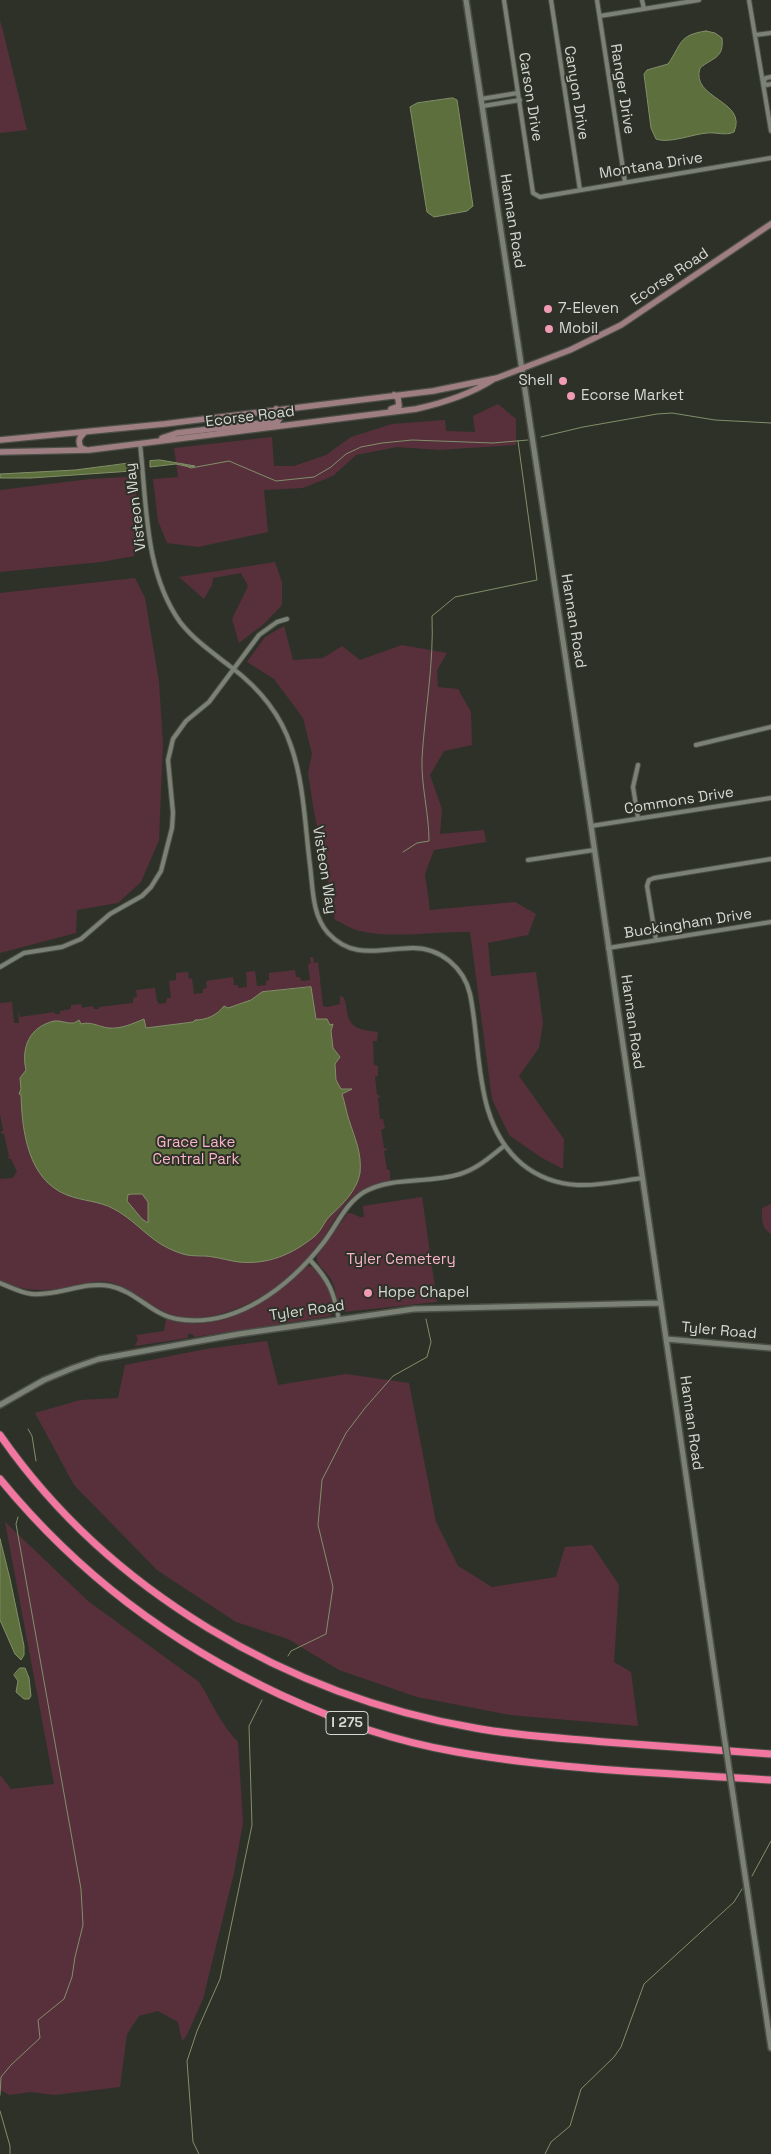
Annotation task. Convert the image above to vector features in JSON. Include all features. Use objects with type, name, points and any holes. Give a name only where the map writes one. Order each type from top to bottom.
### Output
[{"type":"highway","name":"I 275","points":[[0,1435],[29,1473],[58,1505],[96,1543],[135,1576],[181,1610],[236,1644],[320,1685],[409,1714],[495,1732],[771,1754]]},
{"type":"highway","name":"I 275","points":[[0,1479],[42,1526],[80,1563],[118,1596],[156,1625],[221,1666],[314,1710],[360,1728],[438,1748],[500,1759],[614,1770],[771,1780]]},
{"type":"main road","name":"Ecorse Road","points":[[0,440],[85,432],[440,390],[497,378],[585,343],[621,325],[771,224]]},
{"type":"main road","name":"Ecorse Road","points":[[0,452],[89,450],[416,409],[436,405],[474,391],[497,378]]},
{"type":"main road","points":[[351,418],[357,413],[397,408],[399,400],[394,395]]},
{"type":"main road","points":[[158,441],[177,433],[278,421],[282,416],[276,409]]},
{"type":"main road","points":[[85,432],[80,437],[79,443],[81,448],[89,450]]},
{"type":"street","name":"Hannan Road","points":[[466,0],[591,826],[771,2048]]},
{"type":"street","name":"Carson Drive","points":[[504,0],[533,193],[536,196]]},
{"type":"street","name":"Canyon Drive","points":[[551,0],[580,190]]},
{"type":"street","name":"Ranger Drive","points":[[597,0],[625,182]]},
{"type":"street","points":[[642,0],[644,9]]},
{"type":"street","points":[[600,16],[699,0]]},
{"type":"street","points":[[749,0],[771,131]]},
{"type":"street","points":[[755,35],[771,33]]},
{"type":"street","points":[[763,82],[766,78],[771,77]]},
{"type":"street","points":[[763,82],[767,85],[771,84]]},
{"type":"street","points":[[481,98],[518,93]]},
{"type":"street","points":[[483,106],[520,100]]},
{"type":"street","name":"Montana Drive","points":[[536,196],[540,197],[771,158]]},
{"type":"street","name":"Visteon Way","points":[[140,444],[153,559],[162,589],[188,632],[234,668],[265,697],[282,723],[292,748],[299,777],[314,903],[320,922],[331,936],[354,949],[372,952],[413,948],[423,949],[442,956],[458,969],[466,980],[470,994],[488,1111],[494,1129],[504,1146],[530,1170],[540,1176],[560,1183],[590,1185],[642,1178]]},
{"type":"street","points":[[0,967],[24,953],[62,947],[81,939],[113,912],[142,896],[153,884],[161,871],[172,828],[173,814],[168,766],[171,744],[182,725],[206,705],[259,635],[276,622],[287,619]]},
{"type":"street","points":[[696,745],[771,727]]},
{"type":"street","points":[[638,765],[633,788],[638,818]]},
{"type":"street","name":"Commons Drive","points":[[591,826],[771,798]]},
{"type":"street","points":[[528,860],[594,850]]},
{"type":"street","points":[[656,940],[648,886],[649,880],[771,859]]},
{"type":"street","name":"Buckingham Drive","points":[[608,948],[771,922]]},
{"type":"street","points":[[0,1282],[32,1294],[95,1285],[113,1286],[127,1292],[168,1317],[179,1320],[203,1320],[229,1315],[254,1304],[293,1276],[310,1260],[348,1207],[364,1192],[385,1185],[459,1175],[477,1167],[504,1146]]},
{"type":"street","points":[[310,1260],[330,1284],[338,1320]]},
{"type":"street","name":"Tyler Road","points":[[0,1405],[44,1380],[73,1368],[99,1359],[168,1345],[404,1310],[660,1303]]},
{"type":"street","name":"Tyler Road","points":[[666,1339],[771,1348]]},
{"type":"green space","points":[[0,21],[2,27],[27,130],[0,133]]},
{"type":"green space","points":[[498,404],[516,419],[516,445],[439,450],[397,447],[356,455],[333,476],[303,488],[264,490],[268,532],[198,547],[167,543],[158,521],[153,479],[178,477],[174,448],[272,437],[274,466],[294,466],[326,455],[351,437],[392,424],[445,420],[446,431],[475,432],[473,416]]},
{"type":"green space","points":[[126,477],[133,479],[137,497],[137,527],[134,556],[101,562],[0,572],[0,490],[90,479]]},
{"type":"green space","points":[[275,562],[282,582],[282,605],[265,623],[239,643],[232,619],[248,586],[241,573],[213,578],[212,585],[204,599],[179,577]]},
{"type":"green space","points":[[135,578],[145,598],[159,682],[163,744],[159,840],[141,882],[118,903],[77,910],[76,933],[0,953],[0,593]]},
{"type":"green space","points":[[284,626],[293,660],[323,658],[342,646],[360,660],[402,645],[447,653],[437,670],[438,687],[458,689],[471,712],[472,745],[444,751],[430,775],[442,809],[440,834],[484,830],[486,842],[434,850],[425,874],[430,910],[515,902],[536,914],[528,935],[488,943],[491,976],[536,972],[543,1023],[539,1048],[519,1076],[564,1139],[563,1169],[542,1158],[509,1135],[492,1099],[470,932],[401,935],[373,933],[354,929],[335,920],[313,806],[308,773],[312,754],[303,718],[274,679],[247,662],[265,637]]},
{"type":"green space","name":"Grace Lake Central Park","points":[[310,957],[313,957],[314,963],[318,962],[323,1006],[328,1007],[340,1004],[340,996],[343,997],[349,1018],[354,1026],[362,1030],[378,1032],[377,1041],[373,1041],[374,1065],[378,1066],[378,1076],[375,1077],[377,1095],[381,1096],[378,1098],[380,1119],[383,1119],[385,1128],[381,1130],[384,1148],[388,1149],[384,1151],[387,1170],[390,1170],[390,1180],[364,1189],[350,1199],[318,1246],[292,1274],[260,1297],[224,1313],[205,1317],[186,1318],[175,1316],[156,1307],[128,1289],[108,1282],[91,1282],[39,1290],[23,1288],[0,1281],[0,1179],[13,1178],[17,1171],[11,1159],[7,1158],[9,1156],[4,1134],[0,1133],[3,1130],[0,1114],[0,1003],[12,1002],[14,1023],[19,1023],[18,1012],[20,1017],[54,1012],[55,1014],[60,1014],[60,1011],[71,1009],[71,1005],[81,1004],[82,1008],[93,1006],[94,1009],[99,1009],[99,1007],[133,1003],[133,998],[137,997],[136,990],[155,988],[159,1004],[166,1003],[167,998],[171,998],[169,981],[176,980],[176,973],[188,972],[189,979],[192,978],[194,994],[203,993],[203,989],[207,988],[206,981],[233,977],[234,985],[238,985],[238,988],[247,987],[246,972],[255,971],[257,986],[266,985],[266,981],[269,980],[269,973],[295,970],[296,977],[300,977],[301,981],[310,980],[308,964],[311,963]]},
{"type":"green space","name":"Tyler Cemetery","points":[[422,1197],[437,1302],[343,1312],[333,1283],[319,1265],[317,1256],[348,1213],[364,1217],[363,1206]]},
{"type":"green space","points":[[771,1204],[771,1234],[764,1226],[762,1208]]},
{"type":"green space","points":[[307,1266],[313,1267],[330,1290],[334,1303],[334,1310],[331,1316],[195,1337],[192,1334],[188,1334],[188,1338],[135,1346],[138,1339],[136,1335],[164,1331],[166,1319],[192,1324],[233,1317],[268,1298]]},
{"type":"green space","points":[[267,1341],[278,1385],[346,1374],[409,1383],[436,1522],[458,1566],[492,1587],[556,1577],[565,1547],[592,1545],[619,1585],[614,1662],[631,1672],[638,1726],[510,1715],[417,1697],[339,1670],[288,1639],[236,1622],[157,1570],[74,1485],[35,1413],[80,1400],[118,1398],[125,1365],[206,1349]]},
{"type":"green space","points":[[5,1522],[88,1601],[199,1682],[222,1721],[238,1742],[243,1823],[234,1873],[203,1999],[186,2037],[182,2041],[178,2022],[158,2011],[139,2016],[127,2034],[120,2087],[54,2095],[31,2092],[9,2095],[0,2090],[0,1775],[11,1789],[54,1784]]},
{"type":"shaded area","points":[[706,31],[715,33],[722,38],[722,45],[717,57],[700,68],[699,78],[703,87],[733,113],[736,121],[734,132],[728,134],[707,133],[674,140],[656,139],[651,128],[644,74],[647,70],[668,64],[685,38]]},
{"type":"shaded area","points":[[453,98],[457,100],[473,206],[467,211],[434,217],[427,212],[410,107],[417,103]]},
{"type":"shaded area","points":[[160,460],[195,466],[190,467],[176,464],[150,467],[150,461]]},
{"type":"shaded area","points":[[132,463],[132,471],[31,478],[0,478],[0,474],[75,470]]},
{"type":"shaded area","name":"Grace Lake Central Park","points":[[311,987],[316,1019],[327,1019],[330,1025],[333,1024],[331,1031],[333,1048],[340,1057],[335,1064],[336,1080],[341,1089],[352,1089],[342,1094],[359,1152],[360,1173],[356,1185],[349,1196],[329,1217],[315,1236],[289,1253],[260,1262],[239,1262],[209,1256],[187,1255],[162,1245],[114,1209],[103,1204],[67,1195],[54,1188],[44,1178],[30,1153],[23,1124],[21,1095],[19,1094],[21,1089],[20,1078],[26,1070],[26,1046],[38,1028],[54,1021],[74,1023],[79,1020],[81,1024],[88,1023],[113,1028],[126,1026],[144,1019],[146,1028],[193,1022],[211,1016],[224,1006],[228,1008],[251,1000],[262,992]],"holes":[[[142,1194],[148,1202],[148,1223],[142,1219],[127,1201],[128,1195]]]},
{"type":"shaded area","points":[[0,1539],[24,1646],[24,1655],[21,1660],[15,1654],[0,1620]]},
{"type":"shaded area","points":[[20,1668],[25,1668],[29,1678],[31,1696],[29,1699],[24,1699],[16,1692],[18,1681],[14,1675]]},
{"type":"waterway","points":[[541,437],[583,427],[672,413],[715,420],[771,423]]},
{"type":"waterway","points":[[182,464],[191,468],[229,461],[276,481],[314,477],[331,467],[346,454],[361,447],[382,443],[412,440],[493,443],[528,440]]},
{"type":"waterway","points":[[403,852],[417,843],[429,841],[422,758],[431,669],[432,616],[455,597],[537,580],[518,441]]},
{"type":"waterway","points":[[288,1656],[291,1651],[326,1634],[333,1587],[318,1525],[322,1480],[346,1433],[365,1408],[393,1376],[427,1357],[431,1342],[426,1319]]},
{"type":"waterway","points":[[28,1429],[32,1436],[36,1461]]},
{"type":"waterway","points":[[0,2095],[1,2077],[40,2038],[38,2020],[64,1999],[72,1977],[83,1925],[81,1889],[16,1524],[18,1517]]},
{"type":"waterway","points":[[199,2154],[193,2142],[187,2061],[197,2031],[220,1979],[252,1825],[249,1726],[262,1700]]},
{"type":"waterway","points":[[752,1876],[771,1841]]},
{"type":"waterway","points":[[545,2154],[551,2142],[570,2126],[581,2089],[614,2057],[621,2047],[644,1984],[734,1902],[742,1889]]},
{"type":"waterway","points":[[0,2111],[10,2146],[10,2154]]},
{"type":"place","name":"7-Eleven","points":[[548,309]]},
{"type":"place","name":"Mobil","points":[[549,329]]},
{"type":"place","name":"Shell","points":[[563,381]]},
{"type":"place","name":"Ecorse Market","points":[[571,396]]},
{"type":"place","name":"Hope Chapel","points":[[368,1293]]}]
